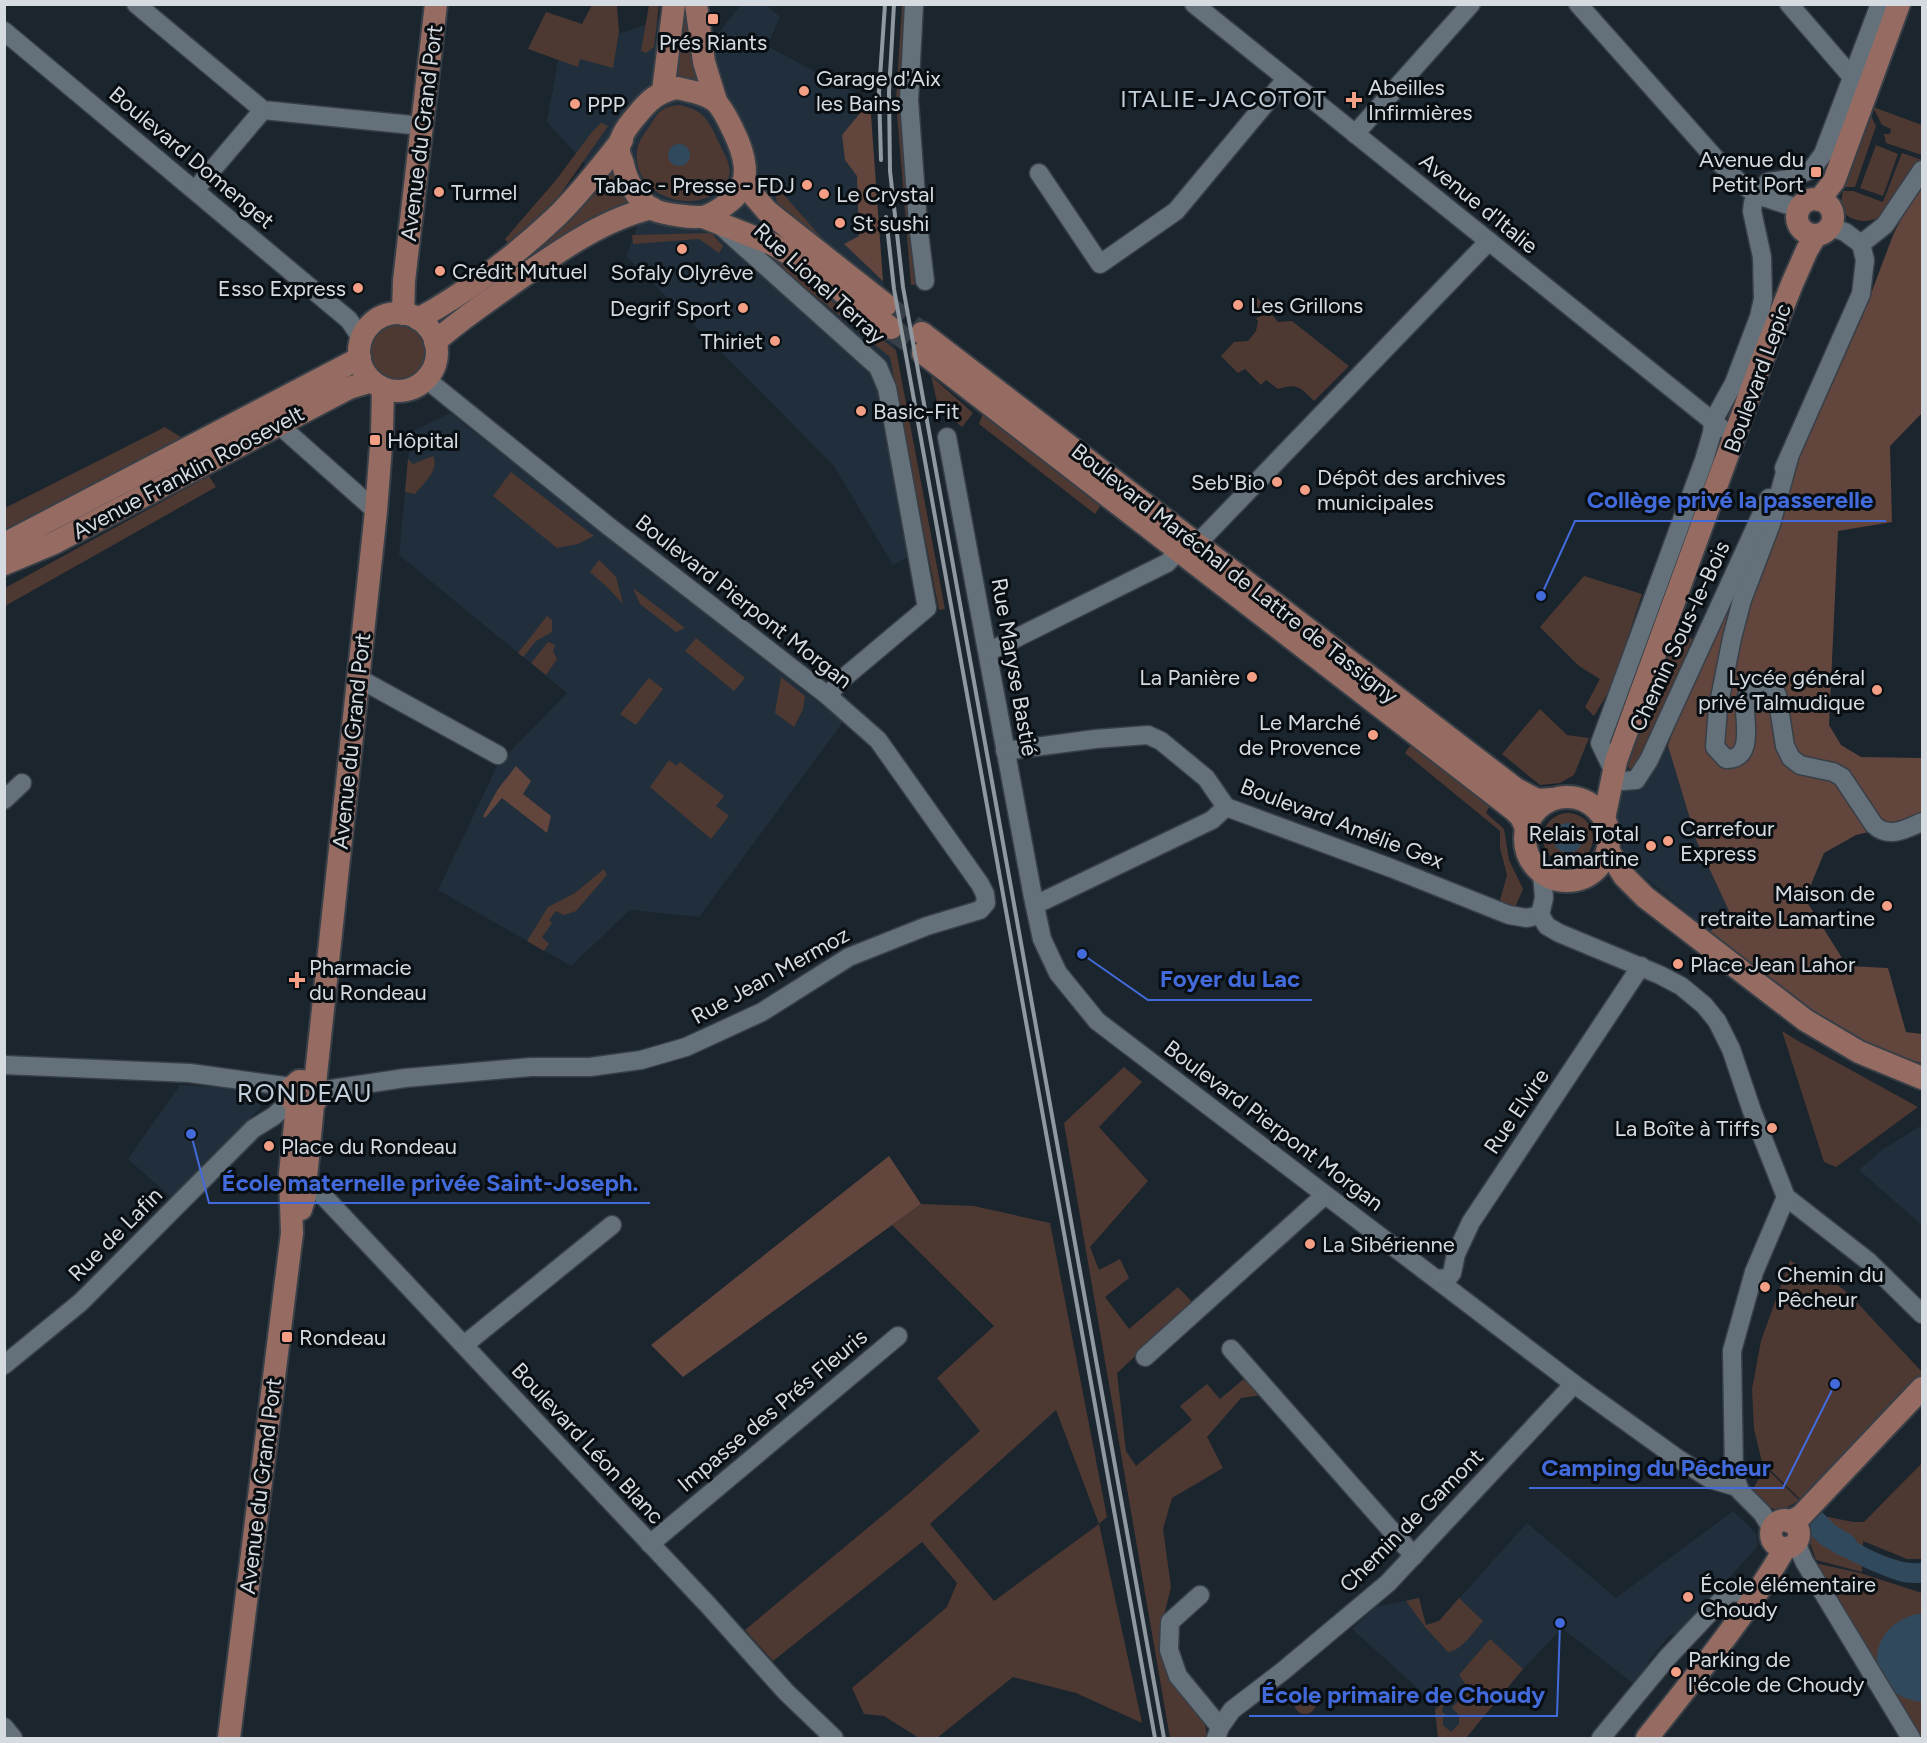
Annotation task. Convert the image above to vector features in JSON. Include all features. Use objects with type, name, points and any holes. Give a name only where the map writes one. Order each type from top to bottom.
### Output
[{"type":"main road","name":"Avenue du Grand Port","points":[[414,323],[406,262],[436,4]]},
{"type":"main road","points":[[663,91],[674,4]]},
{"type":"main road","points":[[696,4],[705,62],[716,102],[743,150],[746,169],[743,183],[733,199],[710,219]]},
{"type":"main road","name":"Boulevard Lepic","points":[[1586,801],[1602,787],[1610,786],[1763,358],[1824,225],[1834,181],[1899,4]]},
{"type":"main road","points":[[414,323],[447,310],[537,242],[591,188],[620,145],[633,119],[649,100],[663,91],[677,88],[699,93],[716,102]]},
{"type":"main road","points":[[620,145],[625,175],[635,192],[649,205],[675,215],[710,219],[782,249],[891,328]]},
{"type":"main road","points":[[414,323],[443,306],[531,240],[557,216],[620,145]]},
{"type":"main road","points":[[743,183],[767,211],[886,305]]},
{"type":"main road","points":[[414,323],[437,353],[435,364],[426,379],[412,388],[370,360],[375,321],[456,324],[544,262],[612,222],[649,205]]},
{"type":"main road","name":"Boulevard Maréchal de Lattre de Tassigny","points":[[922,343],[1188,548],[1514,810],[1521,817],[1526,828]]},
{"type":"main road","name":"Avenue du Grand Port","points":[[303,1094],[326,970],[376,512],[370,360]]},
{"type":"main road","name":"Avenue Franklin Roosevelt","points":[[9,555],[54,543],[349,388],[370,360]]},
{"type":"main road","name":"Avenue Franklin Roosevelt","points":[[9,555],[370,360]]},
{"type":"main road","name":"Boulevard Maréchal de Lattre de Tassigny","points":[[1188,548],[1516,789],[1537,800],[1569,797],[1586,801]]},
{"type":"main road","points":[[1586,801],[1595,807],[1610,786]]},
{"type":"main road","points":[[1553,799],[1536,810],[1526,828],[1525,840],[1527,853],[1546,892],[1580,880],[1598,868],[1608,850],[1610,786]]},
{"type":"main road","points":[[1608,850],[1624,876],[1645,897],[1805,1020],[1859,1052],[1923,1078]]},
{"type":"main road","points":[[1590,875],[1645,897]]},
{"type":"main road","points":[[298,1180],[303,1094]]},
{"type":"main road","name":"Avenue du Grand Port","points":[[229,1738],[298,1180]]},
{"type":"main road","points":[[1732,1628],[1773,1565],[1784,1529],[1923,1388]]},
{"type":"main road","points":[[1647,1738],[1770,1576],[1784,1529]]},
{"type":"street","points":[[136,4],[262,110],[423,126]]},
{"type":"street","points":[[914,4],[910,56],[910,112],[917,213],[925,281]]},
{"type":"street","name":"Avenue d'Italie","points":[[1194,4],[1735,439]]},
{"type":"street","points":[[1355,134],[1472,4]]},
{"type":"street","points":[[1789,4],[1852,78]]},
{"type":"street","points":[[1756,195],[1768,182],[1789,178],[1812,169],[1823,154],[1880,4]]},
{"type":"street","points":[[1584,7],[1715,158],[1756,195],[1824,225],[1886,225],[1923,170]]},
{"type":"street","name":"Boulevard Domenget","points":[[4,31],[195,190],[370,360]]},
{"type":"street","points":[[1039,173],[1100,264],[1176,211],[1286,79]]},
{"type":"street","points":[[195,190],[262,110]]},
{"type":"street","name":"Boulevard Lepic","points":[[1610,786],[1600,743],[1700,471],[1712,433],[1713,421],[1734,383],[1759,317],[1763,299],[1762,257],[1752,212],[1756,195]]},
{"type":"street","name":"Rue Lionel Terray","points":[[710,219],[878,367],[887,388],[928,602],[927,608],[840,681],[828,696]]},
{"type":"street","name":"Chemin Sous-le-Bois","points":[[1610,786],[1636,780],[1649,760],[1862,294],[1863,280],[1824,225]]},
{"type":"street","points":[[988,652],[1167,563],[1188,548],[1489,241]]},
{"type":"street","name":"Boulevard Pierpont Morgan","points":[[426,379],[599,518],[828,696],[878,740],[980,884],[986,903]]},
{"type":"street","points":[[278,424],[376,512]]},
{"type":"street","name":"Rue Maryse Bastié","points":[[947,437],[1035,905]]},
{"type":"street","points":[[1789,458],[1771,524],[1742,600],[1732,638],[1720,698],[1715,747],[1726,759],[1731,760],[1740,753],[1746,739],[1747,694],[1758,682],[1770,683],[1778,695],[1785,746],[1791,758],[1800,765],[1833,772],[1842,777],[1874,825],[1880,830],[1901,831],[1923,822]]},
{"type":"street","points":[[358,678],[498,755]]},
{"type":"street","name":"Boulevard Amélie Gex","points":[[1005,751],[1095,739],[1148,735],[1161,741],[1206,778],[1226,807],[1391,868],[1509,915],[1527,918],[1546,892]]},
{"type":"street","points":[[4,800],[22,783]]},
{"type":"street","points":[[1035,905],[1212,820],[1226,807]]},
{"type":"street","points":[[1546,892],[1547,926],[1641,966],[1681,986],[1704,1005],[1717,1021],[1731,1049],[1752,1111],[1786,1197],[1868,1261],[1923,1314]]},
{"type":"street","name":"Rue Jean Mermoz","points":[[303,1094],[428,1076],[531,1067],[590,1067],[641,1060],[686,1047],[762,1012],[849,957],[927,926],[980,910],[986,903]]},
{"type":"street","name":"Boulevard Pierpont Morgan","points":[[1035,905],[1042,939],[1058,973],[1097,1021],[1574,1384],[1710,1479],[1737,1483]]},
{"type":"street","name":"Rue Elvire","points":[[1437,1279],[1448,1278],[1452,1273],[1456,1254],[1472,1222],[1641,966]]},
{"type":"street","points":[[4,1065],[190,1073],[265,1083],[303,1094]]},
{"type":"street","name":"Rue de Lafin","points":[[4,1365],[81,1302],[254,1129],[303,1094]]},
{"type":"street","name":"Boulevard Léon Blanc","points":[[298,1180],[315,1187],[786,1692],[834,1738]]},
{"type":"street","points":[[1145,1357],[1325,1195]]},
{"type":"street","points":[[1786,1197],[1754,1272],[1732,1351],[1737,1483],[1784,1529],[1911,1738]]},
{"type":"street","points":[[464,1345],[612,1225]]},
{"type":"street","name":"Impasse des Prés Fleuris","points":[[650,1544],[898,1336]]},
{"type":"street","points":[[1231,1349],[1414,1556]]},
{"type":"street","name":"Chemin de Gamont","points":[[1200,1595],[1170,1622],[1169,1650],[1178,1676],[1218,1733],[1232,1710],[1283,1671],[1388,1583],[1574,1384]]},
{"type":"street","points":[[1601,1738],[1667,1658],[1729,1592],[1756,1594]]},
{"type":"street","points":[[4,1727],[13,1738]]},
{"type":"shaded area","points":[[592,5],[617,6],[619,32],[613,68],[580,59],[578,67],[528,49],[546,12],[582,24]]},
{"type":"shaded area","points":[[649,5],[659,5],[654,47],[646,53],[641,51]]},
{"type":"shaded area","points":[[681,5],[692,5],[699,81],[674,77]]},
{"type":"shaded area","points":[[741,5],[766,5],[780,17],[767,46],[870,101],[877,244],[928,546],[893,565],[834,466],[626,256],[639,223],[547,122],[559,55],[673,15],[715,37]]},
{"type":"shaded area","points":[[902,5],[911,5],[921,284],[911,285],[896,101]]},
{"type":"shaded area","points":[[870,101],[883,281],[844,244],[859,236],[857,176],[845,160],[842,135]]},
{"type":"shaded area","points":[[680,105],[701,114],[713,130],[728,162],[729,175],[723,187],[703,199],[676,200],[663,195],[643,178],[638,165],[639,144],[655,117],[664,109]]},
{"type":"shaded area","points":[[1873,107],[1922,125],[1922,155],[1886,143],[1884,134],[1890,134],[1891,129],[1882,125]]},
{"type":"shaded area","points":[[1870,114],[1876,126],[1855,187],[1843,187]]},
{"type":"shaded area","points":[[601,123],[608,126],[559,196],[510,246],[505,239]]},
{"type":"shaded area","points":[[675,144],[683,144],[690,151],[690,159],[683,166],[675,166],[668,159],[668,151]]},
{"type":"shaded area","points":[[1876,145],[1898,154],[1883,196],[1860,188]]},
{"type":"shaded area","points":[[1902,153],[1922,160],[1895,205],[1885,214],[1871,220],[1857,220],[1845,214],[1840,208],[1843,191],[1853,191],[1883,202]]},
{"type":"shaded area","points":[[612,173],[632,204],[509,274],[563,226]]},
{"type":"shaded area","points":[[1922,178],[1922,413],[1890,446],[1892,522],[1838,531],[1829,725],[1841,745],[1861,757],[1922,758],[1922,819],[1856,835],[1824,853],[1805,899],[1847,966],[1888,968],[1906,1032],[1922,1034],[1922,1063],[1887,1054],[1826,1024],[1765,985],[1710,932],[1729,911],[1697,842],[1668,746],[1688,683],[1791,476],[1863,315],[1893,235]]},
{"type":"shaded area","points":[[773,186],[777,187],[835,253],[778,206]]},
{"type":"shaded area","points":[[711,233],[723,246],[719,253],[699,239],[633,244],[632,235]]},
{"type":"shaded area","points":[[770,259],[779,261],[896,350],[945,609],[939,610],[890,357]]},
{"type":"shaded area","points":[[1255,295],[1278,322],[1292,321],[1349,366],[1314,401],[1294,386],[1278,389],[1266,380],[1261,385],[1245,369],[1238,373],[1221,356],[1234,342],[1248,341],[1256,331],[1258,321],[1256,319],[1263,314],[1251,298]]},
{"type":"shaded area","points":[[397,325],[408,327],[417,333],[423,342],[425,353],[423,364],[417,373],[408,379],[397,381],[386,379],[377,373],[371,364],[369,353],[371,342],[377,333],[386,327]]},
{"type":"shaded area","points":[[931,376],[973,413],[962,427],[938,406]]},
{"type":"shaded area","points":[[984,411],[1103,502],[1095,514],[979,424]]},
{"type":"shaded area","points":[[450,413],[843,722],[699,917],[630,910],[571,966],[438,890],[498,764],[567,693],[399,555],[411,432]]},
{"type":"shaded area","points":[[165,427],[187,441],[5,537],[5,508]]},
{"type":"shaded area","points":[[433,456],[434,466],[426,481],[415,494],[405,492],[408,459],[413,464]]},
{"type":"shaded area","points":[[511,472],[594,536],[578,544],[557,548],[493,496]]},
{"type":"shaded area","points":[[209,476],[216,487],[5,606],[5,588]]},
{"type":"shaded area","points":[[599,560],[616,577],[623,604],[590,572]]},
{"type":"shaded area","points":[[1584,576],[1642,594],[1612,686],[1594,716],[1585,707],[1600,679],[1579,666],[1540,627]]},
{"type":"shaded area","points":[[633,588],[685,628],[676,632],[640,604]]},
{"type":"shaded area","points":[[547,616],[552,620],[552,632],[536,641],[523,657],[518,653]]},
{"type":"shaded area","points":[[1675,634],[1693,639],[1637,765],[1630,770],[1627,763],[1639,726]]},
{"type":"shaded area","points":[[696,638],[745,678],[734,691],[685,651]]},
{"type":"shaded area","points":[[548,642],[555,645],[553,651],[557,659],[546,675],[531,663]]},
{"type":"shaded area","points":[[781,677],[805,696],[803,709],[794,727],[775,713]]},
{"type":"shaded area","points":[[649,678],[663,689],[636,725],[620,714]]},
{"type":"shaded area","points":[[1540,709],[1567,735],[1589,738],[1574,775],[1560,783],[1540,785],[1502,754]]},
{"type":"shaded area","points":[[1413,742],[1490,805],[1486,813],[1504,829],[1509,860],[1523,889],[1514,910],[1499,904],[1507,875],[1500,848],[1500,831],[1405,753]]},
{"type":"shaded area","points":[[1668,746],[1697,842],[1729,911],[1710,932],[1626,861],[1613,802]]},
{"type":"shaded area","points":[[669,760],[676,766],[680,762],[724,796],[716,806],[729,816],[711,839],[650,787]]},
{"type":"shaded area","points":[[516,766],[531,781],[523,794],[551,816],[547,833],[502,798],[485,818],[483,816],[498,789]]},
{"type":"shaded area","points":[[1563,813],[1573,813],[1586,820],[1593,833],[1593,843],[1586,856],[1573,863],[1563,863],[1554,859],[1547,852],[1543,843],[1543,833],[1547,824],[1554,817]]},
{"type":"shaded area","points":[[1568,823],[1579,827],[1583,838],[1579,849],[1568,853],[1557,849],[1553,838],[1557,827]]},
{"type":"shaded area","points":[[604,869],[607,875],[576,911],[564,915],[556,911],[549,920],[552,923],[542,937],[549,944],[544,951],[527,941],[548,907],[575,893]]},
{"type":"shaded area","points":[[1782,1031],[1918,1107],[1836,1167],[1824,1162]]},
{"type":"shaded area","points":[[1124,1067],[1142,1082],[1099,1127],[1148,1181],[1090,1247],[1099,1270],[1120,1259],[1129,1278],[1105,1297],[1129,1329],[1178,1287],[1193,1303],[1117,1373],[1126,1451],[1136,1466],[1192,1420],[1180,1406],[1207,1384],[1220,1399],[1246,1377],[1262,1395],[1241,1398],[1207,1437],[1223,1468],[1172,1498],[1163,1529],[1171,1587],[1162,1624],[1204,1719],[1207,1735],[1205,1738],[1170,1738],[1064,1123]]},
{"type":"shaded area","points":[[180,1085],[259,1090],[260,1108],[173,1199],[128,1159]]},
{"type":"shaded area","points":[[1922,1125],[1922,1225],[1859,1170],[1882,1150]]},
{"type":"shaded area","points":[[889,1156],[921,1204],[683,1377],[651,1345]]},
{"type":"shaded area","points":[[921,1204],[974,1206],[1050,1223],[1107,1517],[1099,1524],[1142,1723],[1076,1693],[1013,1677],[937,1738],[919,1738],[884,1716],[864,1714],[852,1688],[947,1607],[957,1583],[922,1542],[773,1661],[745,1630],[980,1431],[937,1378],[994,1326],[892,1225]],"holes":[[[1056,1410],[1099,1524],[994,1601],[930,1524]]]},
{"type":"shaded area","points":[[1790,1260],[1819,1281],[1825,1275],[1849,1294],[1922,1372],[1922,1379],[1802,1501],[1762,1462],[1754,1429],[1752,1389],[1761,1341]]},
{"type":"shaded area","points":[[1922,1463],[1922,1559],[1907,1559],[1863,1541],[1862,1572],[1816,1560],[1809,1540],[1810,1522],[1818,1515],[1864,1522]]},
{"type":"shaded area","points":[[1765,1467],[1799,1500],[1779,1509],[1773,1509],[1762,1503],[1752,1491]]},
{"type":"shaded area","points":[[1733,1511],[1756,1533],[1758,1546],[1678,1634],[1670,1635],[1648,1661],[1649,1668],[1635,1685],[1562,1628],[1510,1683],[1466,1738],[1438,1738],[1434,1703],[1352,1629],[1375,1607],[1419,1598],[1426,1625],[1439,1621],[1527,1523],[1616,1598]]},
{"type":"shaded area","points":[[1824,1522],[1885,1556],[1898,1561],[1922,1563],[1922,1583],[1889,1578],[1830,1549],[1812,1536]]},
{"type":"shaded area","points":[[1810,1562],[1860,1573],[1922,1593],[1922,1738],[1918,1738]]},
{"type":"shaded area","points":[[1419,1598],[1426,1625],[1439,1621],[1459,1598],[1483,1621],[1458,1648],[1448,1652],[1425,1627],[1406,1601]]},
{"type":"shaded area","points":[[1916,1614],[1922,1614],[1922,1702],[1903,1697],[1890,1688],[1881,1676],[1877,1662],[1879,1647],[1885,1634],[1898,1622]]},
{"type":"shaded area","points":[[1490,1639],[1523,1669],[1466,1738],[1438,1738],[1435,1710],[1444,1702],[1442,1712],[1446,1715],[1443,1718],[1443,1725],[1451,1732],[1459,1724],[1459,1715],[1452,1708],[1469,1689],[1459,1675]]},
{"type":"shaded area","points":[[1301,1692],[1309,1692],[1316,1699],[1316,1707],[1309,1714],[1301,1714],[1294,1707],[1294,1699]]},
{"type":"waterway","points":[[1810,1517],[1828,1535],[1845,1545]]},
{"type":"tunnel","points":[[886,305],[922,333]]},
{"type":"tunnel","points":[[891,328],[923,353]]},
{"type":"railway","points":[[881,160],[879,92],[885,4]]},
{"type":"railway","points":[[894,4],[889,92],[890,171],[903,287],[1164,1738]]},
{"type":"railway","points":[[886,217],[894,289],[1155,1738]]},
{"type":"place","name":"Prés Riants","points":[[713,19]]},
{"type":"place","name":"Garage d'Aix les Bains","points":[[804,91]]},
{"type":"place","name":"Abeilles Infirmières","points":[[1354,100]]},
{"type":"place","name":"PPP","points":[[575,104]]},
{"type":"place","name":"Avenue du Petit Port","points":[[1816,172]]},
{"type":"place","name":"Tabac - Presse - FDJ","points":[[807,185]]},
{"type":"place","name":"Turmel","points":[[439,192]]},
{"type":"place","name":"Le Crystal","points":[[824,194]]},
{"type":"place","name":"St sushi","points":[[840,223]]},
{"type":"place","name":"Sofaly Olyrêve","points":[[682,249]]},
{"type":"place","name":"Crédit Mutuel","points":[[440,271]]},
{"type":"place","name":"Esso Express","points":[[358,288]]},
{"type":"place","name":"Les Grillons","points":[[1238,305]]},
{"type":"place","name":"Degrif Sport","points":[[743,308]]},
{"type":"place","name":"Thiriet","points":[[775,341]]},
{"type":"place","name":"Basic-Fit","points":[[861,411]]},
{"type":"place","name":"Hôpital","points":[[375,440]]},
{"type":"place","name":"Seb'Bio","points":[[1277,482]]},
{"type":"place","name":"Dépôt des archives municipales","points":[[1305,490]]},
{"type":"place","name":"Collège privé la passerelle","points":[[1541,596]]},
{"type":"place","name":"La Panière","points":[[1252,677]]},
{"type":"place","name":"Lycée général privé Talmudique","points":[[1877,690]]},
{"type":"place","name":"Le Marché de Provence","points":[[1373,735]]},
{"type":"place","name":"Carrefour Express","points":[[1668,841]]},
{"type":"place","name":"Relais Total Lamartine","points":[[1651,846]]},
{"type":"place","name":"Maison de retraite Lamartine","points":[[1887,906]]},
{"type":"place","name":"Foyer du Lac","points":[[1082,954]]},
{"type":"place","name":"Place Jean Lahor","points":[[1678,964]]},
{"type":"place","name":"Pharmacie du Rondeau","points":[[297,980]]},
{"type":"place","name":"La Boîte à Tiffs","points":[[1772,1128]]},
{"type":"place","name":"École maternelle privée Saint-Joseph.","points":[[191,1134]]},
{"type":"place","name":"Place du Rondeau","points":[[269,1146]]},
{"type":"place","name":"La Sibérienne","points":[[1310,1244]]},
{"type":"place","name":"Chemin du Pêcheur","points":[[1765,1287]]},
{"type":"place","name":"Rondeau","points":[[287,1337]]},
{"type":"place","name":"Camping du Pêcheur","points":[[1835,1384]]},
{"type":"place","name":"École élémentaire Choudy","points":[[1688,1597]]},
{"type":"place","name":"École primaire de Choudy","points":[[1560,1623]]},
{"type":"place","name":"Parking de l'école de Choudy","points":[[1676,1672]]},
{"type":"district","name":"ITALIE-JACOTOT","points":[[1224,99]]},
{"type":"district","name":"RONDEAU","points":[[305,1093]]}]
